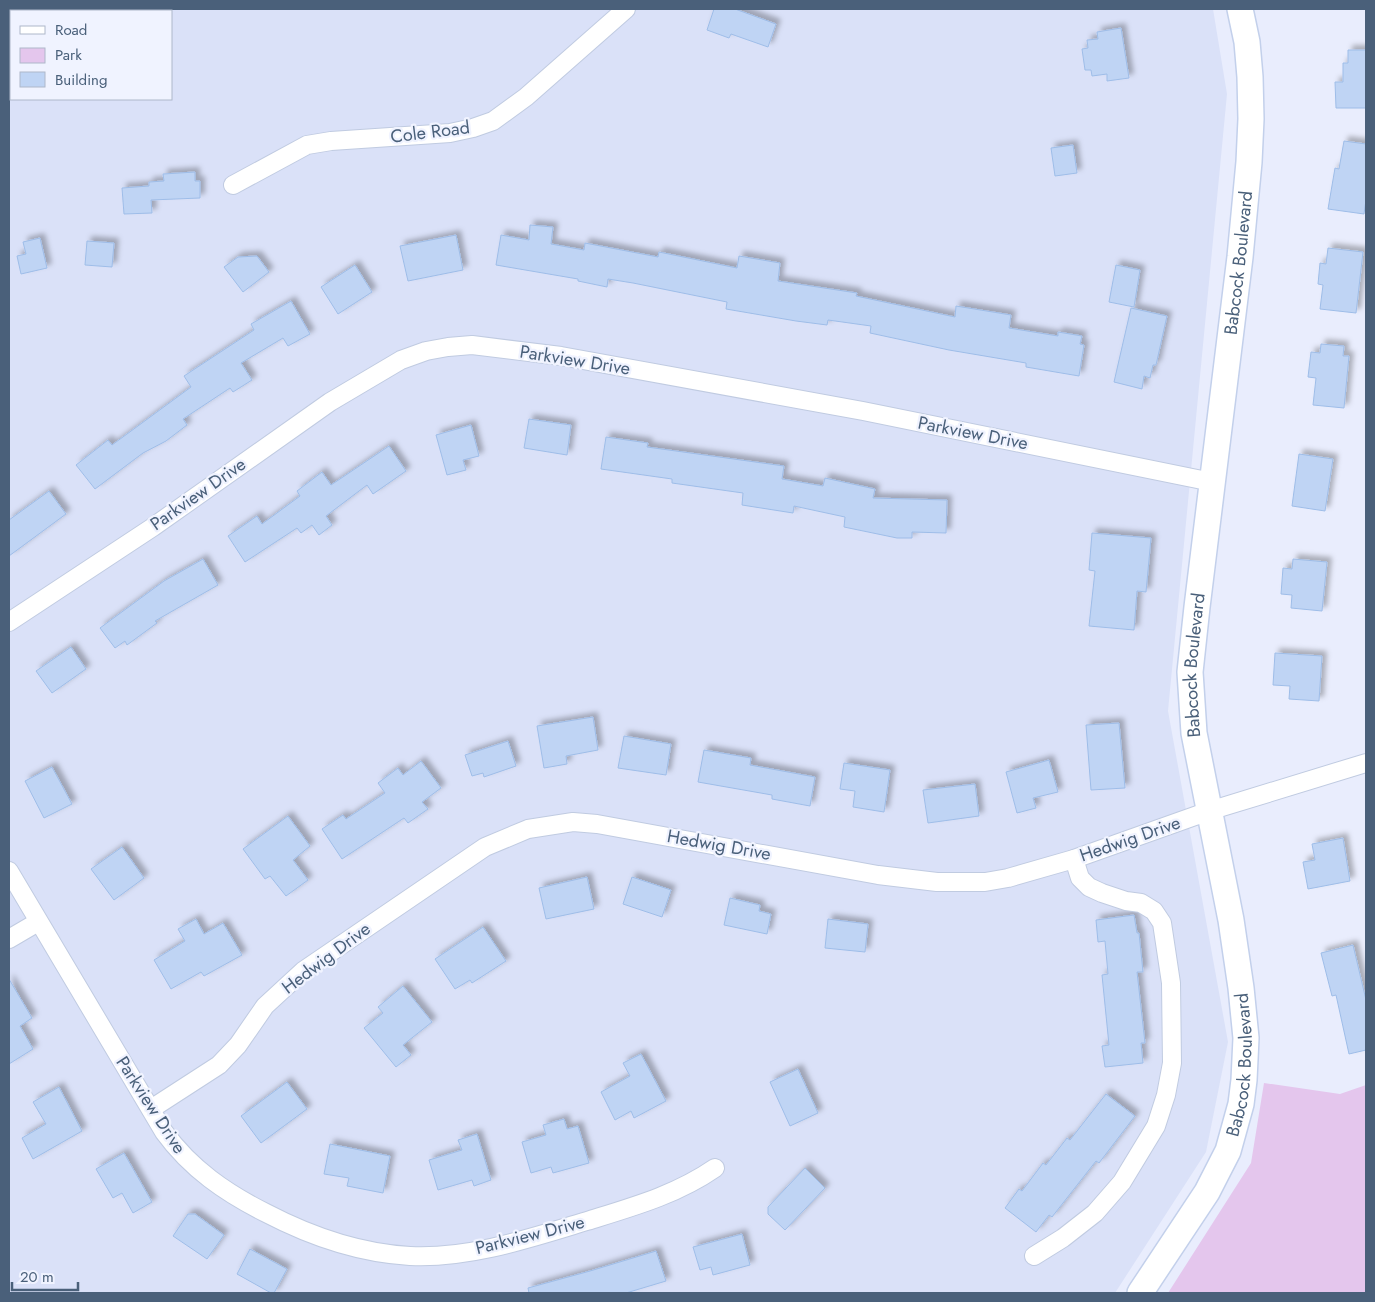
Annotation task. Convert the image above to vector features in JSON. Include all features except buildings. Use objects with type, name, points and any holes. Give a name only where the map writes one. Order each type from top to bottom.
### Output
[{"type":"main road","name":"Babcock Boulevard","points":[[1140,1293],[1207,1192],[1228,1151],[1241,1104],[1245,1060],[1244,1015],[1231,920],[1194,733],[1190,672],[1192,642],[1242,240],[1249,162],[1250,77],[1247,42],[1240,9]]},
{"type":"street","name":"Cole Road","points":[[233,185],[308,145],[331,140],[450,132],[474,128],[493,121],[526,97],[626,9]]},
{"type":"street","name":"Parkview Drive","points":[[9,622],[153,526],[330,402],[401,360],[426,351],[448,347],[472,345],[561,356],[863,411],[1212,482]]},
{"type":"street","name":"Hedwig Drive","points":[[151,1109],[219,1065],[238,1045],[266,1006],[303,971],[485,847],[528,829],[573,822],[597,824],[878,875],[937,882],[985,882],[1008,878],[1074,859],[1209,812],[1366,763]]},
{"type":"street","points":[[1034,1256],[1063,1238],[1094,1214],[1122,1182],[1156,1126],[1166,1095],[1172,1062],[1171,983],[1162,923],[1154,911],[1141,903],[1126,901],[1089,887],[1080,878],[1074,859]]},
{"type":"street","name":"Parkview Drive","points":[[9,871],[151,1109],[179,1152],[227,1191],[252,1206],[315,1237],[349,1246],[410,1256],[441,1255],[479,1249],[544,1234],[638,1206],[695,1182],[715,1168]]},
{"type":"street","points":[[9,939],[38,922]]},
{"type":"shaded area","points":[[9,9],[1213,9],[1227,94],[1168,711],[1228,1042],[1206,1152],[1115,1293],[9,1293]]},
{"type":"green space","points":[[1264,1083],[1340,1094],[1366,1085],[1366,1293],[1168,1293],[1251,1163]]}]
